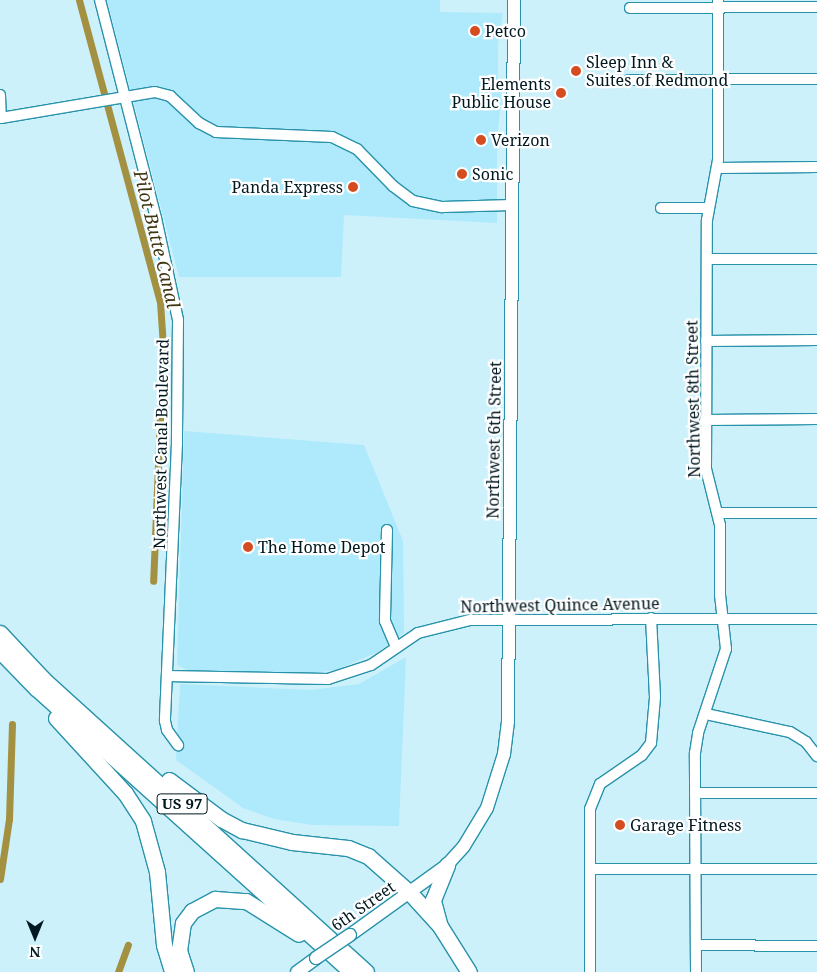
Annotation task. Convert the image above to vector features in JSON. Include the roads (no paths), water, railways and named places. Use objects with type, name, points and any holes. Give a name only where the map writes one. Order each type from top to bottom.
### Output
[{"type":"highway","name":"US 97","points":[[0,633],[70,704],[366,972]]},
{"type":"highway","points":[[3,654],[30,692],[125,793],[143,821],[154,854],[164,946],[172,972]]},
{"type":"highway","name":"US 97","points":[[3,654],[351,972]]},
{"type":"highway","points":[[70,704],[221,819],[264,837],[348,848],[368,856],[410,893],[440,926],[469,972]]},
{"type":"highway","points":[[440,926],[433,900],[447,865]]},
{"type":"highway","points":[[186,972],[179,951],[183,923],[204,903],[230,898],[246,901],[277,918],[344,972]]},
{"type":"main road","name":"Northwest 6th Street","points":[[447,865],[480,824],[494,789],[504,754],[508,721],[514,0]]},
{"type":"main road","name":"6th Street","points":[[297,972],[447,865]]},
{"type":"street","name":"Northwest Canal Boulevard","points":[[100,0],[119,96],[156,218],[178,320],[167,676],[167,730],[178,745]]},
{"type":"street","points":[[630,8],[718,4],[817,8]]},
{"type":"street","name":"Northwest 8th Street","points":[[696,972],[695,793],[697,743],[724,659],[718,513],[706,469],[707,208],[718,168],[718,4]]},
{"type":"street","points":[[628,80],[817,79]]},
{"type":"street","points":[[0,95],[1,118],[119,96],[155,92],[170,96],[199,124],[230,135],[332,138],[357,149],[393,186],[414,201],[442,207],[512,206]]},
{"type":"street","points":[[718,168],[817,167]]},
{"type":"street","points":[[661,208],[707,208]]},
{"type":"street","points":[[707,260],[817,259]]},
{"type":"street","points":[[706,341],[817,340]]},
{"type":"street","points":[[706,420],[817,419]]},
{"type":"street","points":[[718,513],[817,512]]},
{"type":"street","points":[[387,530],[385,621],[396,647]]},
{"type":"street","points":[[590,972],[590,870],[593,797],[600,784],[642,755],[651,743],[655,697],[651,618]]},
{"type":"street","name":"Northwest Quince Avenue","points":[[167,676],[328,679],[371,665],[418,633],[450,623],[509,620],[651,618],[817,618]]},
{"type":"street","points":[[706,714],[790,732],[806,742],[817,756]]},
{"type":"street","points":[[695,793],[817,793]]},
{"type":"street","points":[[590,870],[817,869]]},
{"type":"street","points":[[697,946],[817,946]]},
{"type":"waterway","name":"Pilot Butte Canal","points":[[79,0],[160,302],[163,346],[153,581]]},
{"type":"waterway","name":"Pilot Butte Canal","points":[[0,879],[9,819],[12,724]]},
{"type":"waterway","points":[[118,972],[128,945]]},
{"type":"place","name":"Petco","points":[[475,31]]},
{"type":"place","name":"Sleep Inn & Suites of Redmond","points":[[576,71]]},
{"type":"place","name":"Elements Public House","points":[[561,93]]},
{"type":"place","name":"Verizon","points":[[481,140]]},
{"type":"place","name":"Sonic","points":[[462,174]]},
{"type":"place","name":"Panda Express","points":[[353,187]]},
{"type":"place","name":"The Home Depot","points":[[248,547]]},
{"type":"place","name":"Garage Fitness","points":[[620,825]]}]
